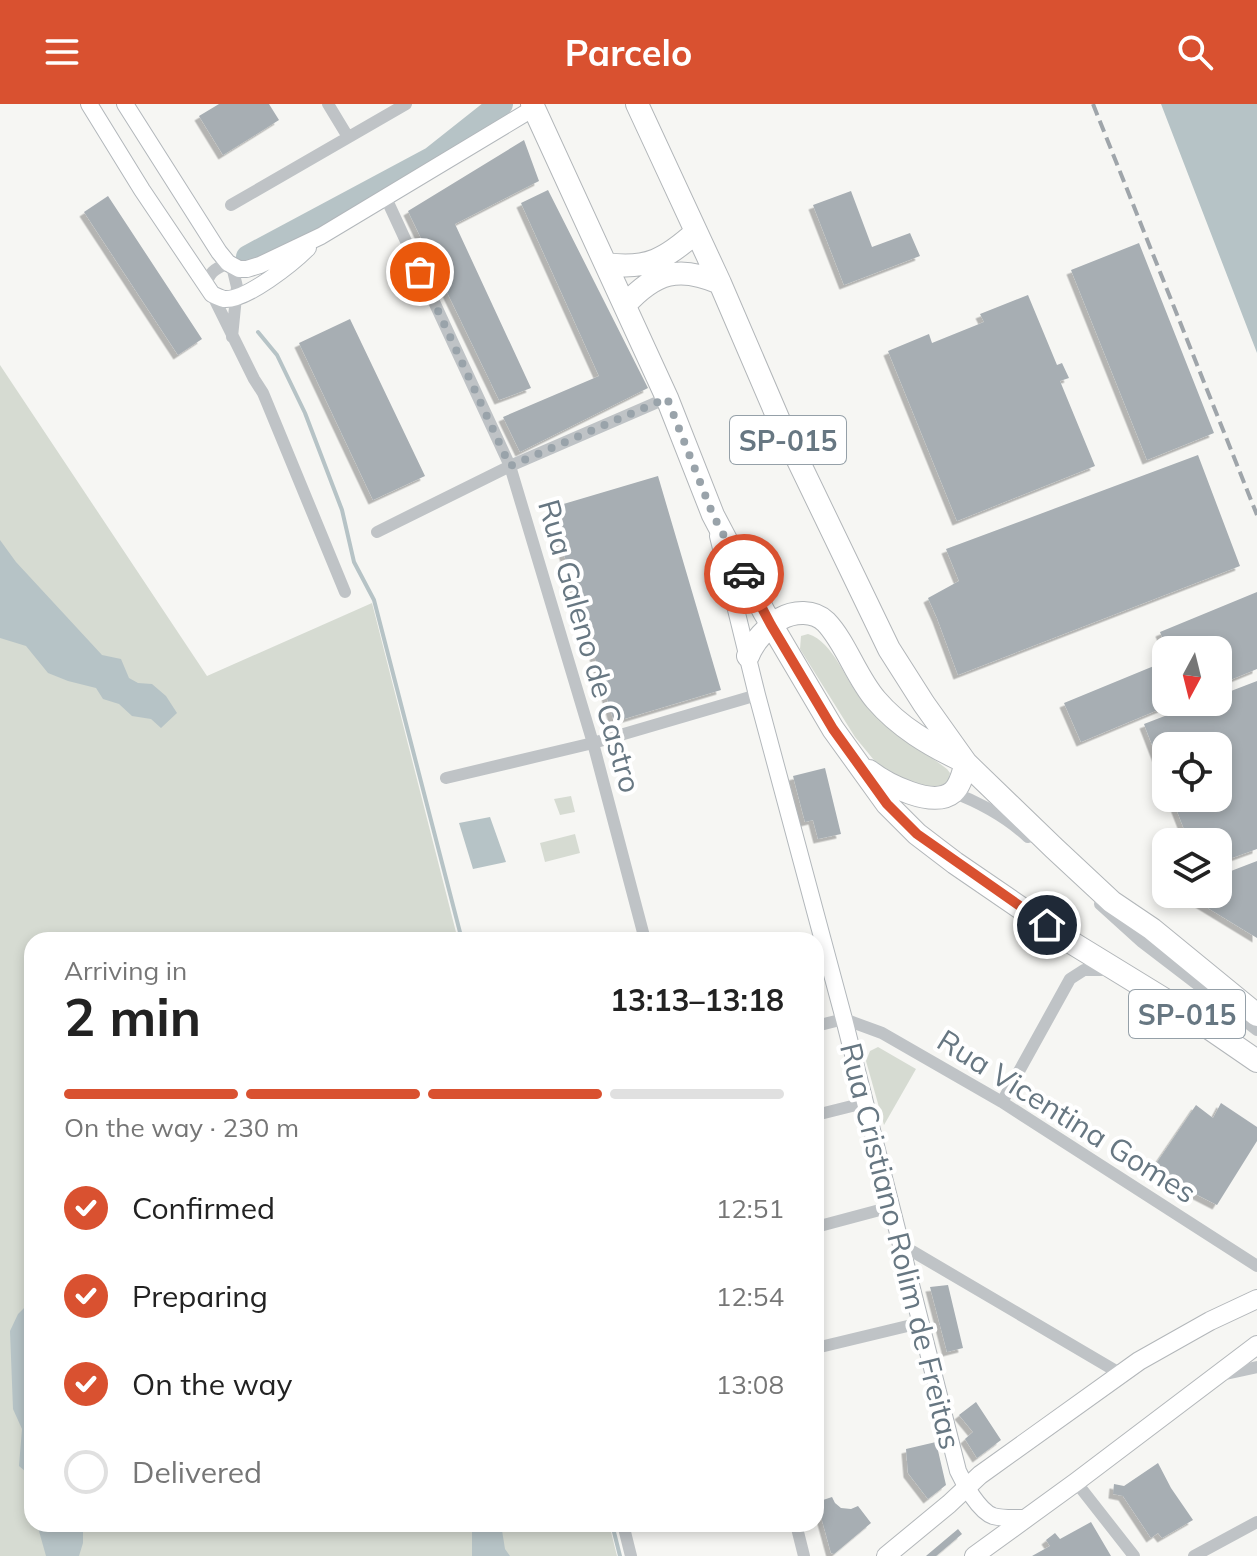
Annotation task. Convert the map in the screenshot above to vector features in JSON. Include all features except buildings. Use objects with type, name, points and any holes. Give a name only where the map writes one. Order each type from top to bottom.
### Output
[{"type":"highway","name":"SP-015","points":[[637,104],[720,283],[781,425],[889,649],[924,704],[966,763],[1112,902],[1152,929],[1257,1015]]},
{"type":"highway","name":"SP-015","points":[[533,106],[667,398],[713,515],[771,625],[833,729],[887,804],[917,834],[1069,941],[1193,1017],[1257,1061]]},
{"type":"highway","points":[[606,264],[643,265],[681,247],[696,232]]},
{"type":"highway","points":[[625,305],[650,283],[672,273],[701,275],[720,283]]},
{"type":"highway","points":[[748,656],[753,644],[771,625],[789,614],[797,612],[816,616],[825,621],[878,702],[932,746],[966,763],[960,781],[952,792],[942,797],[901,790],[879,779],[855,761]]},
{"type":"main road","points":[[886,1556],[992,1467],[1121,1374],[1175,1340],[1257,1299]]},
{"type":"main road","points":[[974,1556],[1257,1345]]},
{"type":"street","points":[[89,104],[209,291],[263,393],[345,592]]},
{"type":"street","points":[[125,104],[211,240],[230,264],[237,297],[232,337]]},
{"type":"street","points":[[328,104],[348,137]]},
{"type":"street","points":[[231,205],[406,104]]},
{"type":"street","points":[[209,291],[207,278],[211,272],[230,264],[247,269],[260,265],[321,236],[533,106]]},
{"type":"street","name":"Rua Galeno de Castro","points":[[386,198],[510,466],[593,743],[643,932]]},
{"type":"street","points":[[209,291],[225,299],[237,297],[290,265],[321,236]]},
{"type":"street","points":[[377,532],[510,466],[667,398]]},
{"type":"street","name":"Rua Cristiano Rolim de Freitas","points":[[713,515],[739,629],[821,932]]},
{"type":"street","points":[[446,778],[593,743],[757,695]]},
{"type":"street","points":[[952,792],[1004,817],[1142,942],[1257,1030]]},
{"type":"street","name":"Rua Cristiano Rolim de Freitas","points":[[824,945],[956,1467],[966,1488],[989,1515],[1007,1519],[1025,1518]]},
{"type":"street","points":[[1002,1102],[1070,979],[1084,970],[1116,969]]},
{"type":"street","points":[[824,1024],[844,1019]]},
{"type":"street","name":"Rua Vicentina Gomes","points":[[844,1019],[882,1033],[1002,1102],[1257,1266]]},
{"type":"street","points":[[824,1113],[864,1103]]},
{"type":"street","points":[[824,1225],[891,1207]]},
{"type":"street","points":[[900,1244],[1121,1374]]},
{"type":"street","points":[[824,1346],[920,1323]]},
{"type":"street","points":[[1214,1377],[1257,1367]]},
{"type":"street","points":[[1076,1482],[1134,1556]]},
{"type":"street","points":[[1194,1556],[1257,1522]]},
{"type":"street","points":[[625,1532],[631,1556]]},
{"type":"street","points":[[798,1532],[804,1556]]},
{"type":"shaded area","points":[[1161,104],[1257,104],[1257,353]]},
{"type":"shaded area","points":[[0,365],[207,676],[372,603],[456,932],[24,932],[24,1532],[611,1532],[617,1556],[0,1556]]},
{"type":"shaded area","points":[[0,540],[16,562],[102,655],[121,659],[129,678],[138,683],[152,684],[166,696],[177,713],[161,728],[151,719],[132,716],[119,704],[103,699],[96,688],[48,673],[26,646],[0,638]]},
{"type":"shaded area","points":[[808,634],[817,638],[832,653],[872,711],[947,769],[950,773],[948,782],[943,787],[920,788],[878,765],[855,737],[800,649],[801,636]]},
{"type":"shaded area","points":[[571,796],[575,812],[560,815],[554,799]]},
{"type":"shaded area","points":[[490,817],[506,862],[473,869],[459,823]]},
{"type":"shaded area","points":[[575,834],[580,853],[545,862],[540,843]]},
{"type":"shaded area","points":[[878,1047],[916,1069],[884,1125],[866,1061],[870,1051]]},
{"type":"shaded area","points":[[24,1308],[24,1470],[19,1466],[22,1429],[13,1409],[10,1331]]},
{"type":"shaded area","points":[[39,1532],[83,1532],[79,1556],[46,1556]]},
{"type":"shaded area","points":[[472,1532],[502,1532],[505,1549],[510,1556],[472,1556]]},
{"type":"waterway","points":[[248,257],[433,158],[501,104]]},
{"type":"waterway","points":[[258,332],[277,355],[305,413],[342,510],[354,562],[374,600],[460,932]]},
{"type":"waterway","points":[[614,1532],[620,1556]]},
{"type":"railway","points":[[1093,104],[1257,515]]},
{"type":"way so far","points":[[420,272],[510,466],[667,398],[713,515],[744,574]]},
{"type":"route","points":[[744,574],[833,729],[887,804],[917,834],[955,863],[1047,925]]}]
